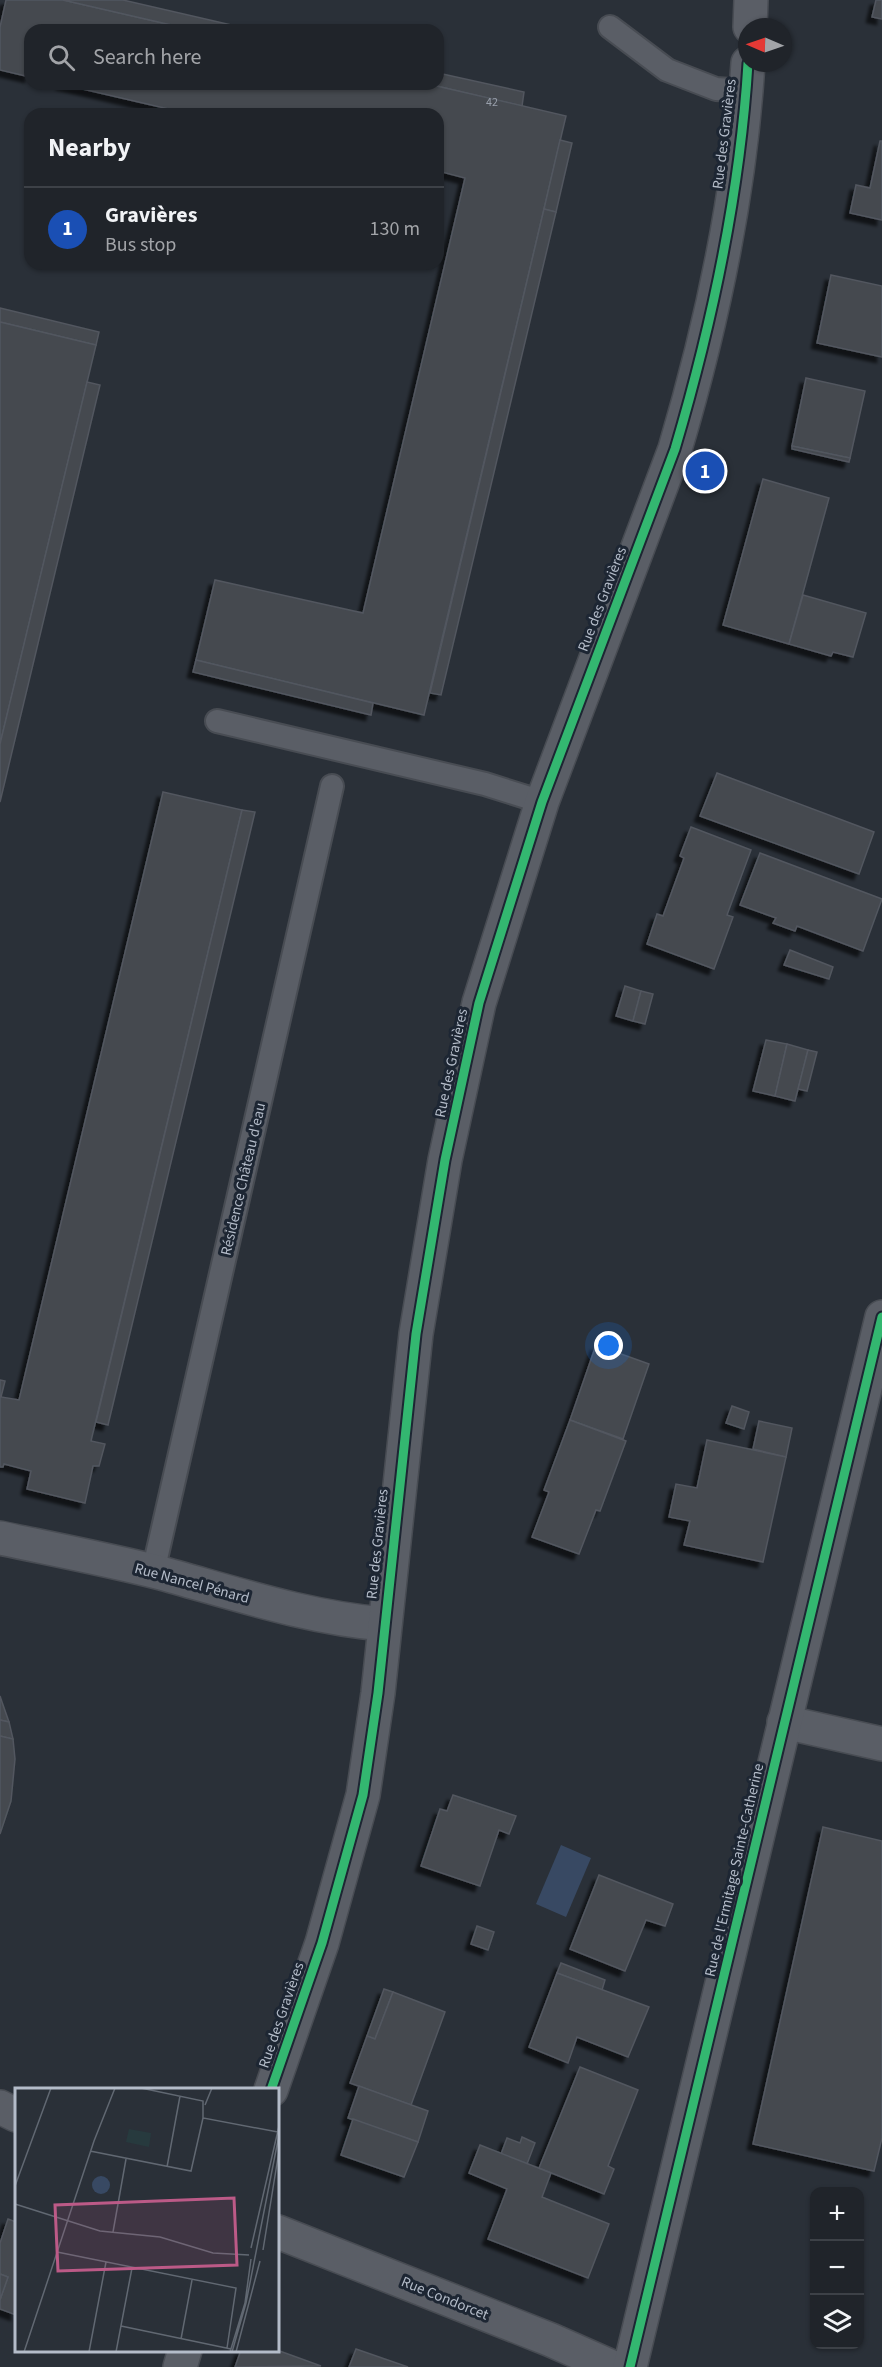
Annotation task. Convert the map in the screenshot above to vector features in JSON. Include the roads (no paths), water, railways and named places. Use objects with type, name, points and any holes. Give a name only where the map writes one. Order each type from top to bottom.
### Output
[{"type":"street","points":[[750,18],[751,0]]},
{"type":"street","name":"Rue des Gravières","points":[[272,2088],[322,1943],[363,1795],[378,1693],[416,1334],[445,1160],[480,1003],[542,802],[675,449],[685,416],[712,310],[728,225],[747,77]]},
{"type":"street","points":[[874,1381],[882,1317]]},
{"type":"street","name":"Rue de l'Ermitage Sainte-Catherine","points":[[630,2367],[784,1722],[874,1381]]},
{"type":"street","name":"Rue Nancel Pénard","points":[[0,1538],[153,1572],[281,1606],[358,1622],[384,1624]]},
{"type":"street","points":[[784,1722],[882,1744]]},
{"type":"street","points":[[0,2107],[15,2114]]},
{"type":"street","name":"Rue Condorcet","points":[[279,2232],[551,2340],[612,2367]]},
{"type":"street","points":[[180,2367],[184,2352]]},
{"type":"lane","points":[[610,27],[667,70],[716,89],[747,77]]},
{"type":"lane","points":[[217,721],[485,784],[542,802]]},
{"type":"lane","name":"Résidence Château d'eau","points":[[153,1572],[333,786]]},
{"type":"water","points":[[561,1845],[591,1858],[566,1917],[536,1904]]},
{"type":"place","name":"Gravières","points":[[705,471]]}]
